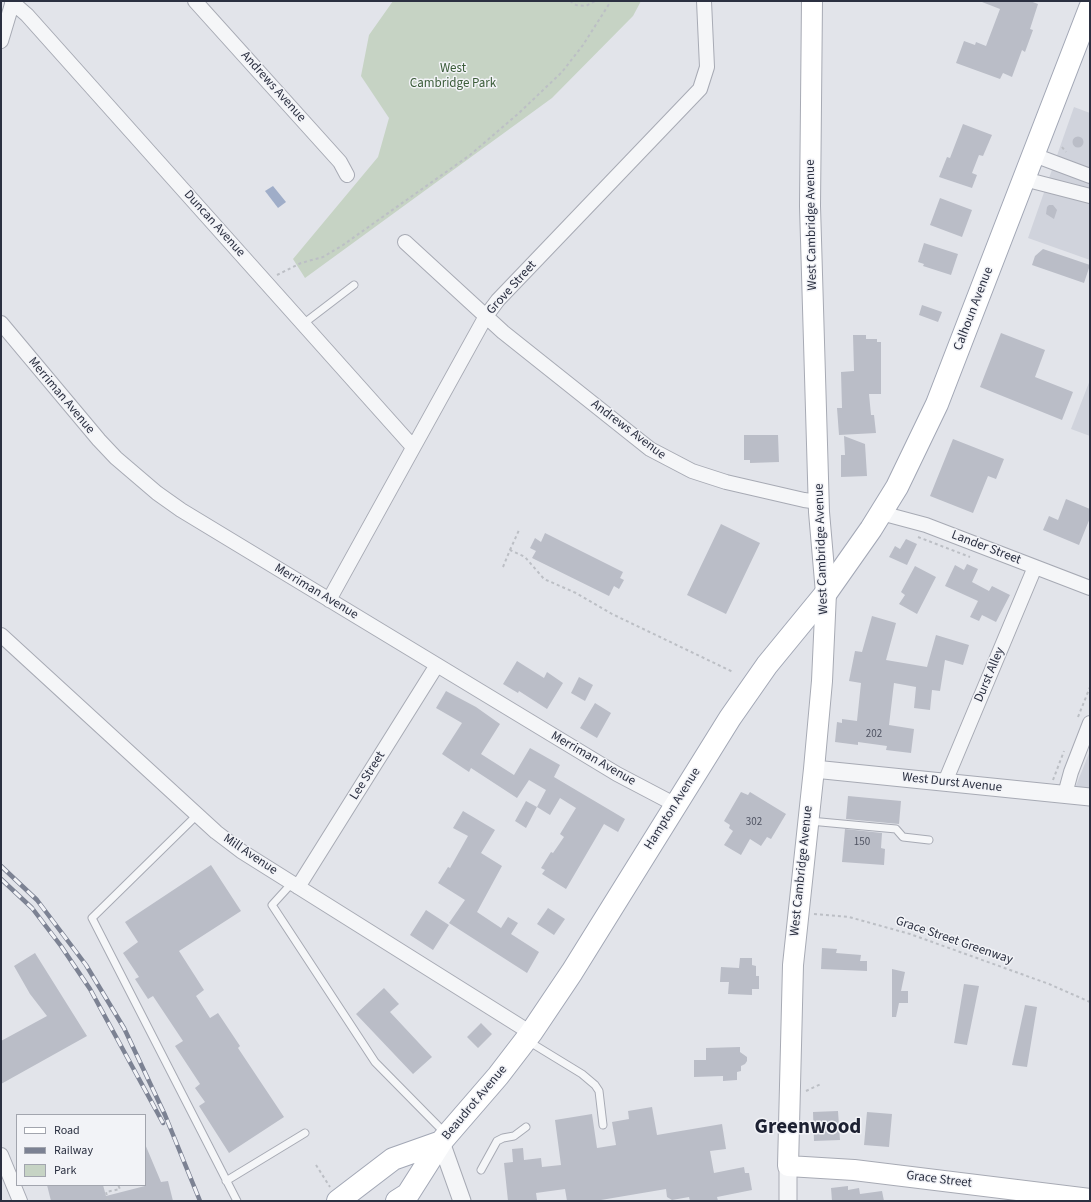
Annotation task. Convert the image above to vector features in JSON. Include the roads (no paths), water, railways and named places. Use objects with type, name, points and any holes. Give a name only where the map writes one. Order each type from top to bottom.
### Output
[{"type":"main road","name":"West Cambridge Avenue","points":[[788,1166],[791,989],[822,681],[826,593],[819,502],[810,206],[812,1]]},
{"type":"main road","name":"Calhoun Avenue","points":[[826,593],[881,513],[909,463],[937,404],[1090,8]]},
{"type":"main road","name":"Hampton Avenue","points":[[529,1036],[572,972],[730,718],[767,665],[826,593]]},
{"type":"main road","name":"Beaudrot Avenue","points":[[444,1138],[498,1076],[529,1036]]},
{"type":"main road","points":[[334,1196],[393,1159],[444,1138]]},
{"type":"main road","points":[[397,1201],[408,1194],[444,1138]]},
{"type":"main road","name":"Grace Street","points":[[788,1166],[854,1170],[1090,1199]]},
{"type":"street","name":"Andrews Avenue","points":[[195,1],[340,162],[347,175]]},
{"type":"street","name":"Grove Street","points":[[329,600],[486,316],[498,300],[696,95],[704,79],[707,67],[704,1]]},
{"type":"street","points":[[1,41],[13,2]]},
{"type":"street","name":"Duncan Avenue","points":[[13,2],[27,15],[413,447]]},
{"type":"street","points":[[1034,155],[1090,176]]},
{"type":"street","points":[[1024,180],[1090,196]]},
{"type":"street","name":"Andrews Avenue","points":[[406,242],[503,332],[636,439],[666,459],[692,471],[726,482],[807,501],[819,502]]},
{"type":"street","name":"Merriman Avenue","points":[[1,323],[99,440],[134,475],[181,510],[617,774],[676,805]]},
{"type":"street","name":"Lander Street","points":[[881,513],[926,525],[1090,588]]},
{"type":"street","name":"Durst Alley","points":[[944,782],[1035,567]]},
{"type":"street","name":"Mill Avenue","points":[[1,635],[197,815],[241,851],[529,1036]]},
{"type":"street","name":"Lee Street","points":[[295,885],[437,665]]},
{"type":"street","points":[[1065,794],[1071,772],[1090,723]]},
{"type":"street","name":"West Durst Avenue","points":[[814,769],[1090,797]]},
{"type":"street","name":"Beaudrot Avenue","points":[[444,1138],[462,1201]]},
{"type":"street","points":[[1,1155],[20,1201]]},
{"type":"street","points":[[788,1166],[788,1201]]},
{"type":"lane","points":[[303,324],[354,285]]},
{"type":"lane","points":[[197,815],[92,918],[236,1201]]},
{"type":"lane","points":[[807,821],[896,829],[903,837],[929,840]]},
{"type":"lane","points":[[295,885],[272,905],[375,1062],[444,1138]]},
{"type":"lane","points":[[529,1036],[595,1085],[599,1091],[603,1125]]},
{"type":"lane","points":[[481,1170],[497,1141],[507,1136],[514,1136],[526,1127]]},
{"type":"lane","points":[[226,1181],[305,1132]]},
{"type":"water","points":[[273,186],[286,202],[278,208],[265,191]]},
{"type":"railway","points":[[1,866],[37,900],[86,965],[124,1028],[165,1115],[200,1201]]},
{"type":"railway","points":[[1,879],[32,908],[61,946],[90,989],[163,1123]]},
{"type":"district","name":"Greenwood","points":[[808,1128]]},
{"type":"park label","name":"West Cambridge Park","points":[[453,76]]}]
